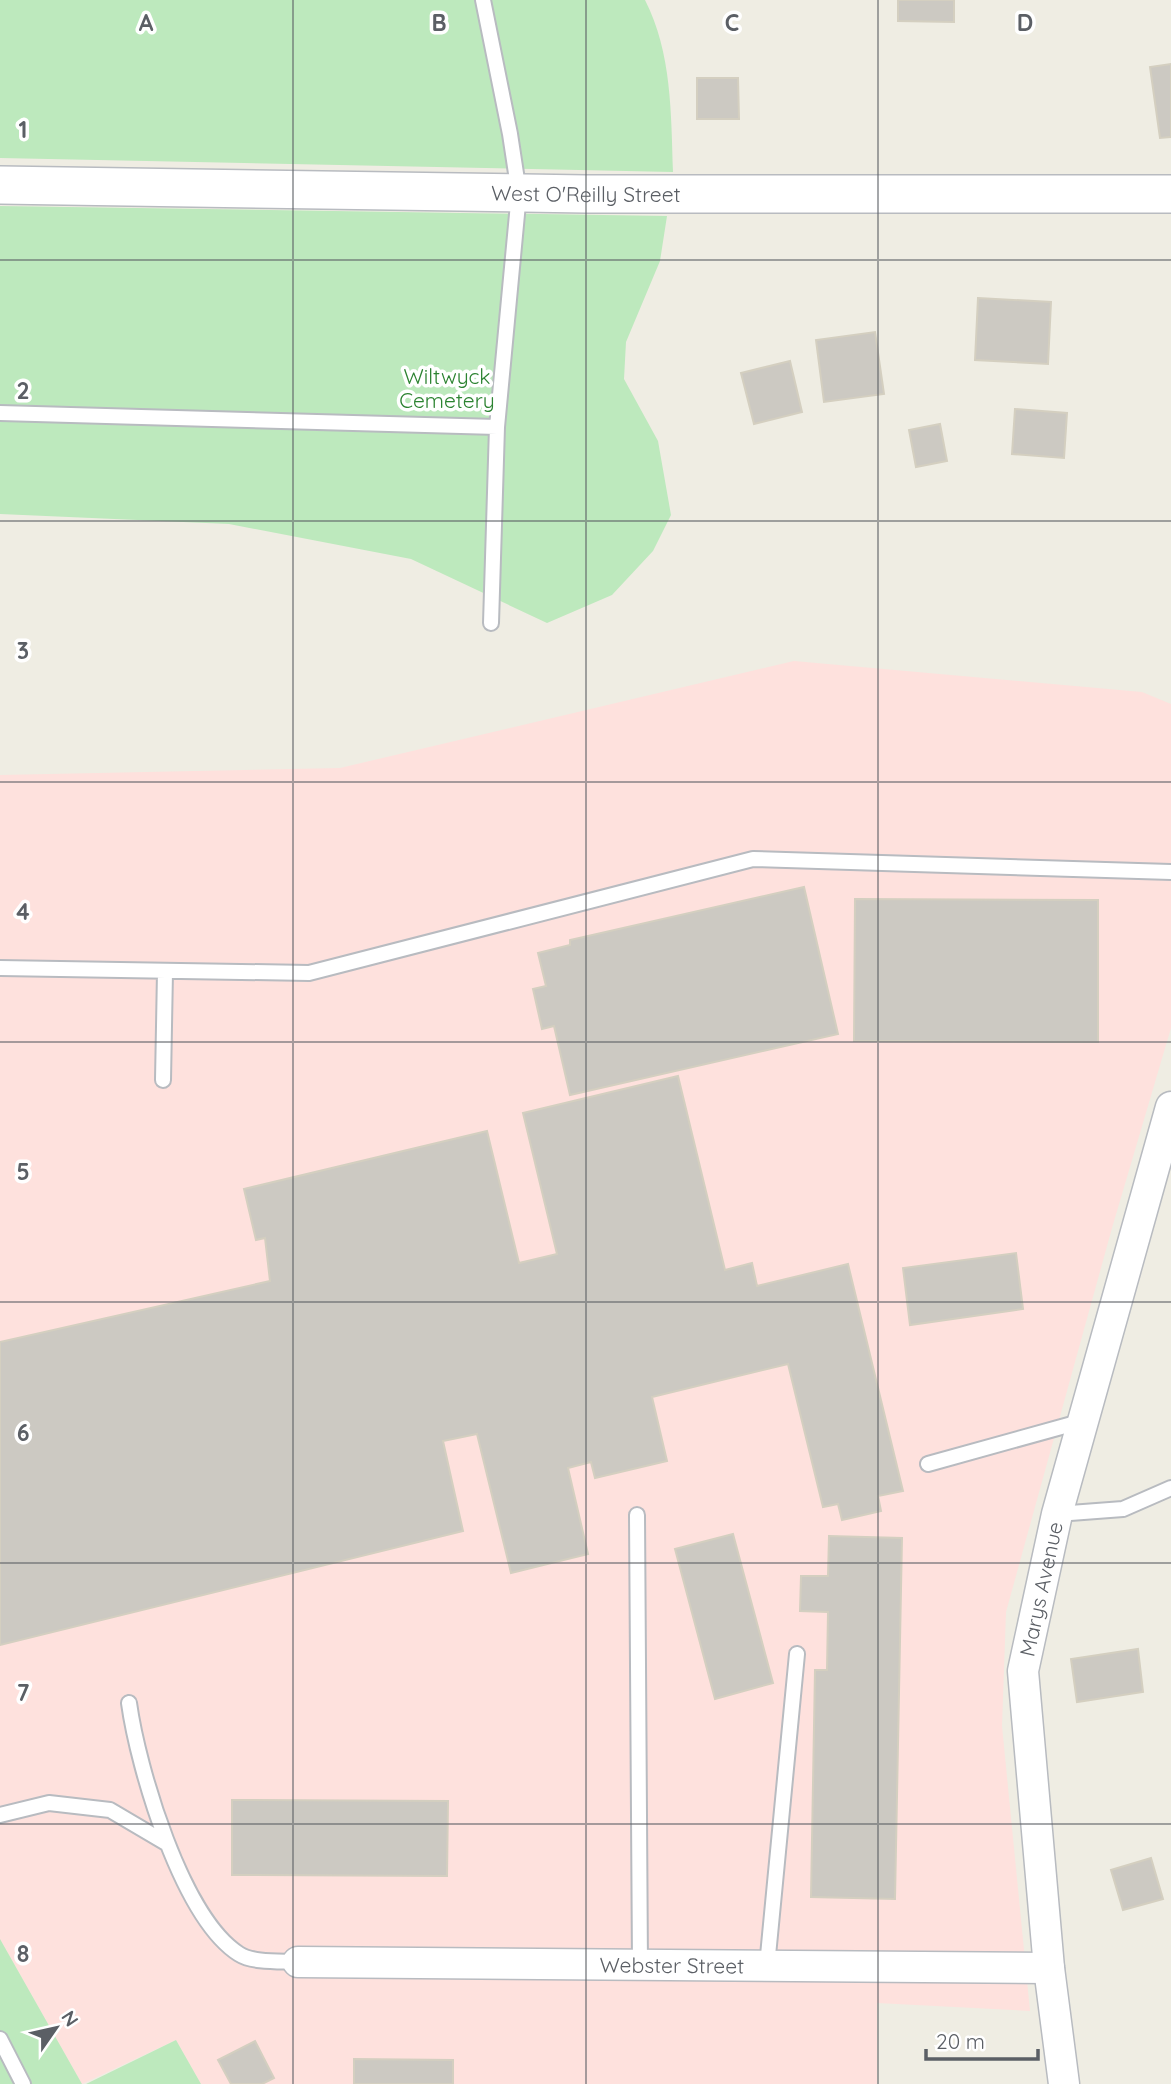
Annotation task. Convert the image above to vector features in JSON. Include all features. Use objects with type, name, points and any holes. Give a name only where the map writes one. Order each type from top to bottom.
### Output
[{"type":"street","name":"West O'Reilly Street","points":[[0,185],[519,193],[1171,194]]},
{"type":"street","name":"Marys Avenue","points":[[1064,2084],[1049,1968],[1023,1671],[1057,1514],[1171,1107]]},
{"type":"street","name":"Webster Street","points":[[298,1962],[1049,1968]]},
{"type":"lane","points":[[482,0],[510,134],[519,193],[497,427],[491,623]]},
{"type":"lane","points":[[0,413],[497,427]]},
{"type":"lane","points":[[0,968],[309,973],[753,859],[1171,872]]},
{"type":"lane","points":[[163,1080],[165,972]]},
{"type":"lane","points":[[928,1464],[1085,1421]]},
{"type":"lane","points":[[1057,1514],[1124,1509],[1171,1488]]},
{"type":"lane","points":[[637,1515],[640,1965]]},
{"type":"lane","points":[[767,1966],[797,1654]]},
{"type":"lane","points":[[129,1703],[141,1765],[166,1843],[207,1921],[240,1955],[298,1962]]},
{"type":"lane","points":[[0,1815],[49,1803],[110,1810],[166,1843]]},
{"type":"lane","points":[[0,2039],[23,2084]]},
{"type":"shaded area","points":[[794,661],[1142,692],[1171,704],[1171,1028],[1112,1228],[1006,1612],[1002,1726],[1030,2011],[877,2003],[877,2084],[201,2084],[176,2040],[82,2084],[0,1939],[0,775],[340,768]]},
{"type":"green space","points":[[0,0],[645,0],[654,20],[665,62],[673,172],[0,158]]},
{"type":"green space","name":"Wiltwyck Cemetery","points":[[0,206],[667,216],[660,261],[626,342],[624,379],[658,441],[671,515],[653,551],[612,595],[547,623],[411,559],[229,524],[0,514]]},
{"type":"green space","points":[[0,1939],[82,2084],[0,2084]]},
{"type":"green space","points":[[176,2040],[201,2084],[86,2084]]},
{"type":"building","points":[[898,0],[954,0],[954,22],[898,21]]},
{"type":"building","points":[[1171,64],[1171,137],[1160,138],[1150,67]]},
{"type":"building","points":[[697,78],[738,78],[739,119],[697,119]]},
{"type":"building","points":[[978,298],[1051,302],[1048,364],[975,360]]},
{"type":"building","points":[[875,332],[884,394],[824,402],[816,340]]},
{"type":"building","points":[[790,361],[802,412],[754,424],[741,373]]},
{"type":"building","points":[[1015,409],[1067,413],[1064,458],[1012,454]]},
{"type":"building","points":[[940,424],[947,461],[916,467],[909,430]]},
{"type":"building","points":[[804,887],[838,1034],[570,1095],[554,1026],[542,1029],[533,989],[546,986],[538,953],[570,945],[570,940]]},
{"type":"building","points":[[855,899],[1098,900],[1098,1042],[854,1041]]},
{"type":"building","points":[[678,1076],[725,1270],[752,1263],[757,1286],[848,1264],[903,1491],[878,1496],[881,1511],[842,1520],[838,1504],[823,1507],[788,1364],[652,1397],[667,1461],[595,1478],[591,1462],[568,1468],[588,1554],[511,1573],[477,1434],[443,1441],[463,1531],[0,1645],[0,1342],[270,1281],[265,1238],[256,1240],[244,1189],[487,1131],[519,1263],[557,1254],[523,1113]]},
{"type":"building","points":[[1016,1253],[1023,1309],[910,1325],[903,1268]]},
{"type":"building","points":[[733,1534],[773,1683],[715,1699],[675,1549]]},
{"type":"building","points":[[829,1536],[902,1538],[895,1899],[811,1897],[815,1670],[827,1670],[828,1612],[800,1611],[801,1576],[828,1576]]},
{"type":"building","points":[[1138,1649],[1143,1692],[1077,1702],[1071,1659]]},
{"type":"building","points":[[232,1800],[448,1801],[447,1876],[232,1875]]},
{"type":"building","points":[[1151,1858],[1163,1899],[1123,1910],[1111,1870]]},
{"type":"building","points":[[255,2041],[274,2078],[262,2084],[231,2084],[218,2060]]},
{"type":"building","points":[[354,2059],[453,2060],[453,2084],[354,2084]]}]
